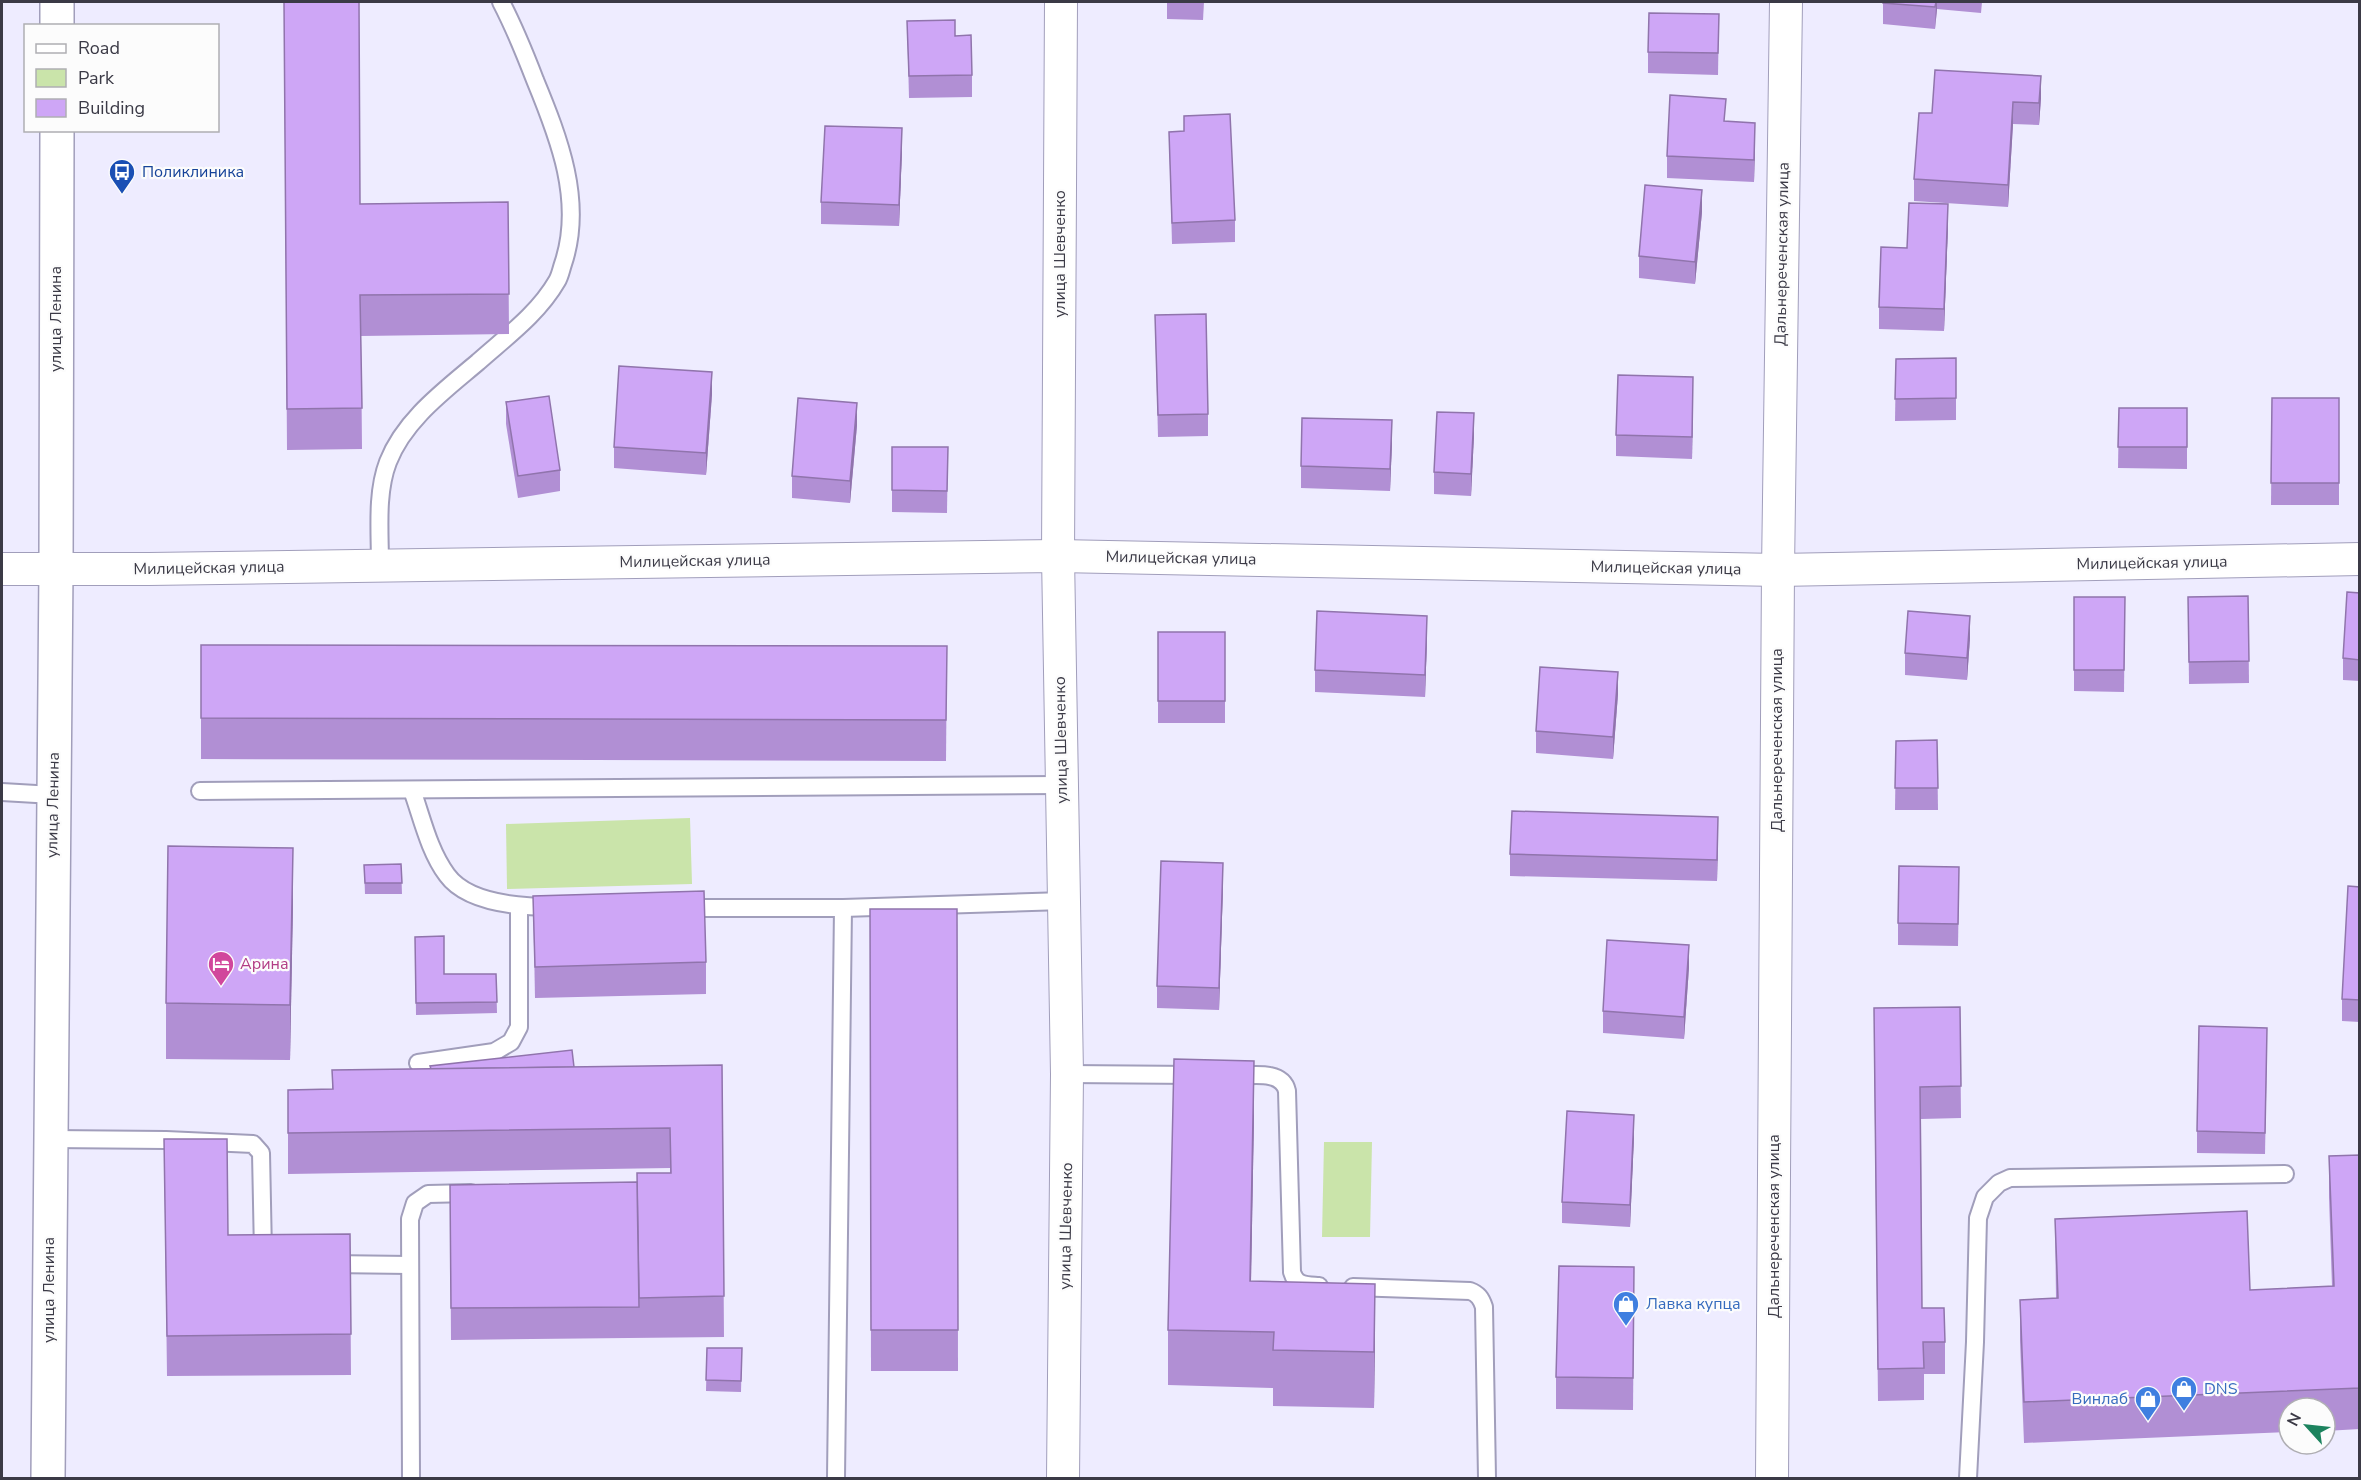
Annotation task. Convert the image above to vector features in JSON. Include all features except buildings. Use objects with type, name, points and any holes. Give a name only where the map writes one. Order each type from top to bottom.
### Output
[{"type":"main road","points":[[57,2],[57,24]]},
{"type":"main road","name":"улица Ленина","points":[[48,1479],[56,569],[57,132]]},
{"type":"street","name":"улица Шевченко","points":[[1061,2],[1058,556],[1067,1074],[1063,1479]]},
{"type":"street","name":"Дальнереченская улица","points":[[1772,1479],[1778,570],[1786,2]]},
{"type":"street","name":"Милицейская улица","points":[[2,569],[1058,556],[1778,570],[2360,559]]},
{"type":"lane","points":[[380,566],[380,515],[383,480],[388,460],[415,420],[441,393],[528,318],[558,280],[570,244],[571,196],[558,138],[513,25],[501,2]]},
{"type":"lane","points":[[200,791],[1061,785]]},
{"type":"lane","points":[[412,790],[431,844],[447,876],[462,888],[489,900],[519,907],[567,907]]},
{"type":"lane","points":[[2,792],[54,795]]},
{"type":"lane","points":[[663,908],[843,908],[1064,902]]},
{"type":"lane","points":[[418,1063],[494,1052],[511,1042],[519,1027],[519,907]]},
{"type":"lane","points":[[836,1479],[843,908]]},
{"type":"lane","points":[[1067,1074],[1277,1076],[1285,1083],[1294,1279],[1299,1284],[1470,1291],[1478,1294],[1484,1307],[1487,1479]]},
{"type":"lane","points":[[51,1139],[166,1140],[253,1144],[261,1154],[263,1253],[268,1260],[280,1264]]},
{"type":"lane","points":[[1968,1479],[1978,1218],[1985,1197],[1999,1183],[2010,1178],[2285,1174]]},
{"type":"lane","points":[[411,1479],[410,1219],[415,1203],[428,1194],[486,1193]]},
{"type":"lane","points":[[313,1264],[410,1265]]},
{"type":"green space","points":[[690,818],[692,884],[507,889],[506,824]]},
{"type":"green space","points":[[1324,1142],[1372,1142],[1370,1237],[1322,1237]]},
{"type":"place","name":"Поликлиника","points":[[122,195]]},
{"type":"place","name":"Арина","points":[[221,987]]},
{"type":"place","name":"Лавка купца","points":[[1626,1327]]},
{"type":"place","name":"DNS","points":[[2184,1412]]},
{"type":"place","name":"Винлаб","points":[[2148,1422]]}]
